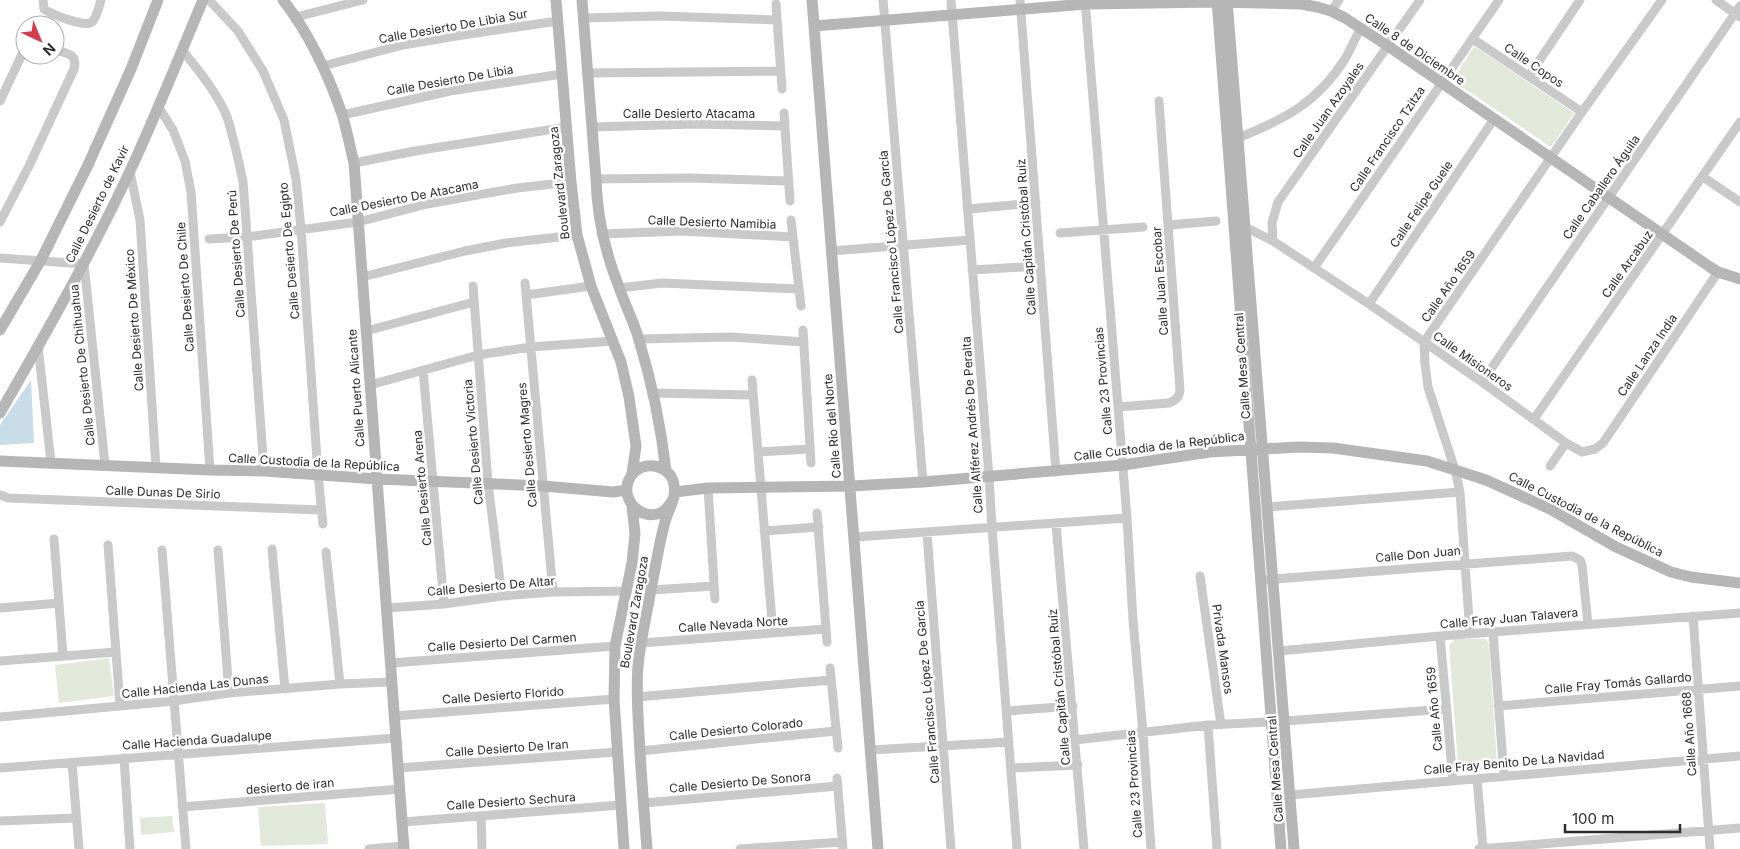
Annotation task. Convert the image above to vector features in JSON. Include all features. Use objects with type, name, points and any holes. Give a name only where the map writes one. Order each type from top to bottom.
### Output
[{"type":"main road","name":"Calle Desierto de Kavir","points":[[0,330],[41,260],[92,156],[131,69],[158,0]]},
{"type":"main road","name":"Calle Desierto de Kavir","points":[[0,413],[84,264],[130,172],[204,0]]},
{"type":"main road","name":"Calle Puerto Alicante","points":[[283,0],[296,17],[323,66],[342,115],[354,163],[404,848]]},
{"type":"main road","name":"Boulevard Zaragoza","points":[[556,0],[577,235],[591,286],[613,342],[625,380],[636,446],[632,474]]},
{"type":"main road","points":[[582,0],[596,180],[596,202],[601,234],[619,288],[639,338],[663,446],[666,471],[673,480],[674,496],[665,509],[652,514],[637,510],[632,506],[628,500],[626,490],[627,483],[632,474],[645,466],[652,466],[666,471]]},
{"type":"main road","name":"Calle Río del Norte","points":[[812,0],[878,849]]},
{"type":"main road","name":"Calle Mesa Central","points":[[1222,1],[1246,227],[1267,507],[1271,722],[1281,849]]},
{"type":"main road","name":"Calle Mesa Central","points":[[1222,1],[1234,222],[1250,449],[1267,580],[1279,651],[1294,849]]},
{"type":"main road","name":"Calle 8 de Diciembre","points":[[814,26],[952,15],[1020,5],[1085,2],[1258,2],[1301,4],[1331,11],[1388,46],[1718,272],[1740,279]]},
{"type":"main road","name":"Calle Custodia de la República","points":[[674,496],[708,488],[851,486],[923,482],[1056,472],[1122,465],[1210,452],[1298,447],[1333,448],[1427,462],[1486,480],[1532,500],[1618,548],[1676,574],[1740,583]]},
{"type":"main road","name":"Calle Custodia de la República","points":[[0,461],[264,471],[377,479],[543,486],[613,492],[626,490]]},
{"type":"main road","name":"Boulevard Zaragoza","points":[[647,849],[637,680],[641,643],[651,590],[665,522],[674,496]]},
{"type":"main road","name":"Boulevard Zaragoza","points":[[624,849],[614,699],[615,646],[632,563],[635,534],[632,506]]},
{"type":"street","points":[[44,4],[50,13],[83,24],[89,24],[93,21],[101,0]]},
{"type":"street","name":"Calle Desierto De Egipto","points":[[209,0],[238,31],[263,71],[284,120],[296,180],[301,230],[323,524]]},
{"type":"street","points":[[296,17],[363,0]]},
{"type":"street","name":"Calle Francisco López De García","points":[[883,0],[923,482]]},
{"type":"street","name":"Calle Alférez Andrés De Peralta","points":[[951,0],[1017,849]]},
{"type":"street","points":[[1331,11],[1338,0]]},
{"type":"street","name":"Calle Juan Azoyales","points":[[1273,241],[1272,223],[1278,202],[1420,0]]},
{"type":"street","name":"Calle Francisco Tzitza","points":[[1314,268],[1499,0]]},
{"type":"street","points":[[1528,76],[1580,0]]},
{"type":"street","name":"Calle Año 1659","points":[[1470,634],[1460,492],[1455,470],[1428,387],[1424,342],[1582,112],[1662,0]]},
{"type":"street","points":[[1716,0],[1738,12]]},
{"type":"street","name":"Calle 23 Provincias","points":[[1085,2],[1127,518],[1151,849]]},
{"type":"street","points":[[776,4],[782,89]]},
{"type":"street","name":"Calle Capitán Cristóbal Ruíz","points":[[1020,5],[1056,472]]},
{"type":"street","name":"Calle Caballero Águila","points":[[1482,382],[1738,12]]},
{"type":"street","points":[[583,18],[670,16],[777,20]]},
{"type":"street","name":"Calle Desierto De Libia Sur","points":[[323,66],[404,45],[558,21]]},
{"type":"street","points":[[1238,138],[1285,117],[1316,95],[1346,56],[1360,28]]},
{"type":"street","name":"Calle Copos","points":[[1473,39],[1582,112]]},
{"type":"street","name":"Calle Desierto De Perú","points":[[182,50],[201,72],[226,115],[236,147],[243,181],[264,471]]},
{"type":"street","points":[[0,222],[30,166],[76,63],[70,54],[65,53]]},
{"type":"street","points":[[0,101],[17,65]]},
{"type":"street","points":[[588,73],[781,71]]},
{"type":"street","name":"Calle Desierto De Libia","points":[[342,115],[450,91],[562,74]]},
{"type":"street","name":"Calle Juan Escobar","points":[[1118,406],[1169,403],[1179,397],[1180,390],[1158,101]]},
{"type":"street","name":"Calle Desierto De Chile","points":[[159,108],[173,130],[184,161],[191,192],[210,470]]},
{"type":"street","points":[[784,114],[790,202]]},
{"type":"street","name":"Calle Felipe Guele","points":[[1369,304],[1494,119]]},
{"type":"street","name":"Calle Arcabuz","points":[[1534,419],[1740,122]]},
{"type":"street","name":"Calle Desierto Atacama","points":[[592,127],[696,124],[785,126]]},
{"type":"street","points":[[354,163],[415,151],[567,127]]},
{"type":"street","name":"Calle Desierto De México","points":[[130,172],[140,220],[156,468]]},
{"type":"street","points":[[1703,177],[1740,202]]},
{"type":"street","points":[[596,180],[690,178],[789,181]]},
{"type":"street","name":"Calle Desierto De Atacama","points":[[210,239],[247,237],[358,222],[427,204],[517,188],[571,182]]},
{"type":"street","points":[[968,209],[1036,203]]},
{"type":"street","name":"Calle Desierto Namibia","points":[[791,220],[800,306]]},
{"type":"street","points":[[1168,225],[1216,221]]},
{"type":"street","name":"Calle Misioneros","points":[[1234,222],[1273,241],[1369,304],[1566,443],[1582,452],[1595,449]]},
{"type":"street","points":[[1060,234],[1143,227]]},
{"type":"street","name":"Calle Desierto Namibia","points":[[601,234],[682,231],[792,237]]},
{"type":"street","points":[[362,277],[465,251],[577,235]]},
{"type":"street","points":[[831,251],[970,240]]},
{"type":"street","points":[[0,258],[84,264]]},
{"type":"street","name":"Calle Desierto De Chihuahua","points":[[84,264],[105,465]]},
{"type":"street","points":[[972,270],[1040,266]]},
{"type":"street","name":"Calle Lanza India","points":[[1595,449],[1603,443],[1718,272]]},
{"type":"street","points":[[619,288],[662,282],[799,289]]},
{"type":"street","name":"Calle Desierto Magres","points":[[525,283],[553,592]]},
{"type":"street","name":"Calle Desierto Victoria","points":[[473,286],[488,483],[502,596]]},
{"type":"street","points":[[526,295],[591,286]]},
{"type":"street","points":[[366,331],[474,302]]},
{"type":"street","points":[[803,330],[811,463]]},
{"type":"street","points":[[639,338],[731,337],[804,342]]},
{"type":"street","points":[[370,385],[478,355],[531,347],[613,342]]},
{"type":"street","points":[[38,346],[51,462]]},
{"type":"street","name":"Calle Desierto Arena","points":[[423,370],[444,604]]},
{"type":"street","points":[[752,380],[773,633]]},
{"type":"street","points":[[652,392],[753,395]]},
{"type":"street","points":[[1550,466],[1566,443]]},
{"type":"street","points":[[758,452],[810,449]]},
{"type":"street","points":[[708,488],[715,599]]},
{"type":"street","points":[[1267,507],[1460,492]]},
{"type":"street","name":"Calle Dunas De Sirio","points":[[2,496],[321,510]]},
{"type":"street","points":[[817,513],[828,642]]},
{"type":"street","points":[[854,537],[1127,518]]},
{"type":"street","name":"Calle Capitán Cristóbal Ruíz","points":[[1056,524],[1084,849]]},
{"type":"street","points":[[764,532],[818,527]]},
{"type":"street","name":"Calle Francisco López De García","points":[[927,533],[951,849]]},
{"type":"street","points":[[54,539],[63,656]]},
{"type":"street","points":[[108,545],[120,706]]},
{"type":"street","points":[[272,549],[286,689]]},
{"type":"street","points":[[162,550],[186,849]]},
{"type":"street","points":[[218,550],[229,694]]},
{"type":"street","points":[[326,552],[340,684]]},
{"type":"street","name":"Calle Don Juan","points":[[1267,580],[1572,556],[1577,557],[1582,565],[1588,624]]},
{"type":"street","name":"Privada Mansos","points":[[1200,576],[1221,725]]},
{"type":"street","points":[[651,590],[714,586]]},
{"type":"street","name":"Calle Desierto De Altar","points":[[387,608],[553,592],[627,591]]},
{"type":"street","points":[[0,608],[59,603]]},
{"type":"street","name":"Calle Fray Juan Talavera","points":[[1279,651],[1440,636],[1740,613]]},
{"type":"street","name":"Calle Año 1668","points":[[1693,616],[1710,849]]},
{"type":"street","name":"Calle Nevada Norte","points":[[641,643],[826,629]]},
{"type":"street","points":[[1493,632],[1504,776]]},
{"type":"street","name":"Calle Año 1659","points":[[1440,636],[1453,780]]},
{"type":"street","name":"Calle Desierto Del Carmen","points":[[391,663],[615,646]]},
{"type":"street","points":[[0,661],[116,652]]},
{"type":"street","points":[[830,668],[838,748]]},
{"type":"street","points":[[637,697],[831,680]]},
{"type":"street","name":"Calle Hacienda Las Dunas","points":[[0,717],[340,684],[392,682]]},
{"type":"street","name":"Calle Fray Tomás Gallardo","points":[[1498,706],[1740,686]]},
{"type":"street","name":"Calle Desierto Florido","points":[[395,716],[614,699]]},
{"type":"street","points":[[1007,711],[1073,706]]},
{"type":"street","points":[[1075,740],[1208,725],[1447,709]]},
{"type":"street","points":[[1208,725],[1217,849]]},
{"type":"street","name":"Calle Desierto Colorado","points":[[640,751],[835,731]]},
{"type":"street","name":"Calle Hacienda Guadalupe","points":[[0,768],[396,738]]},
{"type":"street","points":[[871,750],[944,744],[1009,742]]},
{"type":"street","name":"Calle Desierto De Iran","points":[[398,768],[617,752]]},
{"type":"street","name":"Calle Fray Benito De La Navidad","points":[[1290,795],[1740,756]]},
{"type":"street","points":[[124,758],[130,849]]},
{"type":"street","points":[[72,762],[79,849]]},
{"type":"street","points":[[1010,768],[1078,764]]},
{"type":"street","points":[[1477,778],[1483,849]]},
{"type":"street","name":"Calle Desierto De Sonora","points":[[644,803],[838,782],[842,846],[740,849]]},
{"type":"street","name":"desierto de iran","points":[[182,807],[400,789]]},
{"type":"street","name":"Calle Desierto Sechura","points":[[402,822],[621,805]]},
{"type":"street","points":[[481,816],[482,849]]},
{"type":"street","points":[[0,821],[76,818]]},
{"type":"street","points":[[1479,849],[1740,828]]},
{"type":"street","points":[[369,849],[404,848]]},
{"type":"green space","points":[[1476,47],[1574,113],[1551,147],[1455,82],[1455,76],[1473,48]]},
{"type":"green space","points":[[1455,639],[1486,639],[1489,644],[1497,763],[1493,770],[1460,770],[1458,764],[1449,646]]},
{"type":"green space","points":[[109,658],[114,696],[59,703],[55,665]]},
{"type":"green space","points":[[325,803],[328,844],[261,846],[258,807]]},
{"type":"green space","points":[[172,816],[174,832],[141,835],[140,818]]},
{"type":"water","points":[[31,380],[34,443],[0,445],[0,425]]}]
